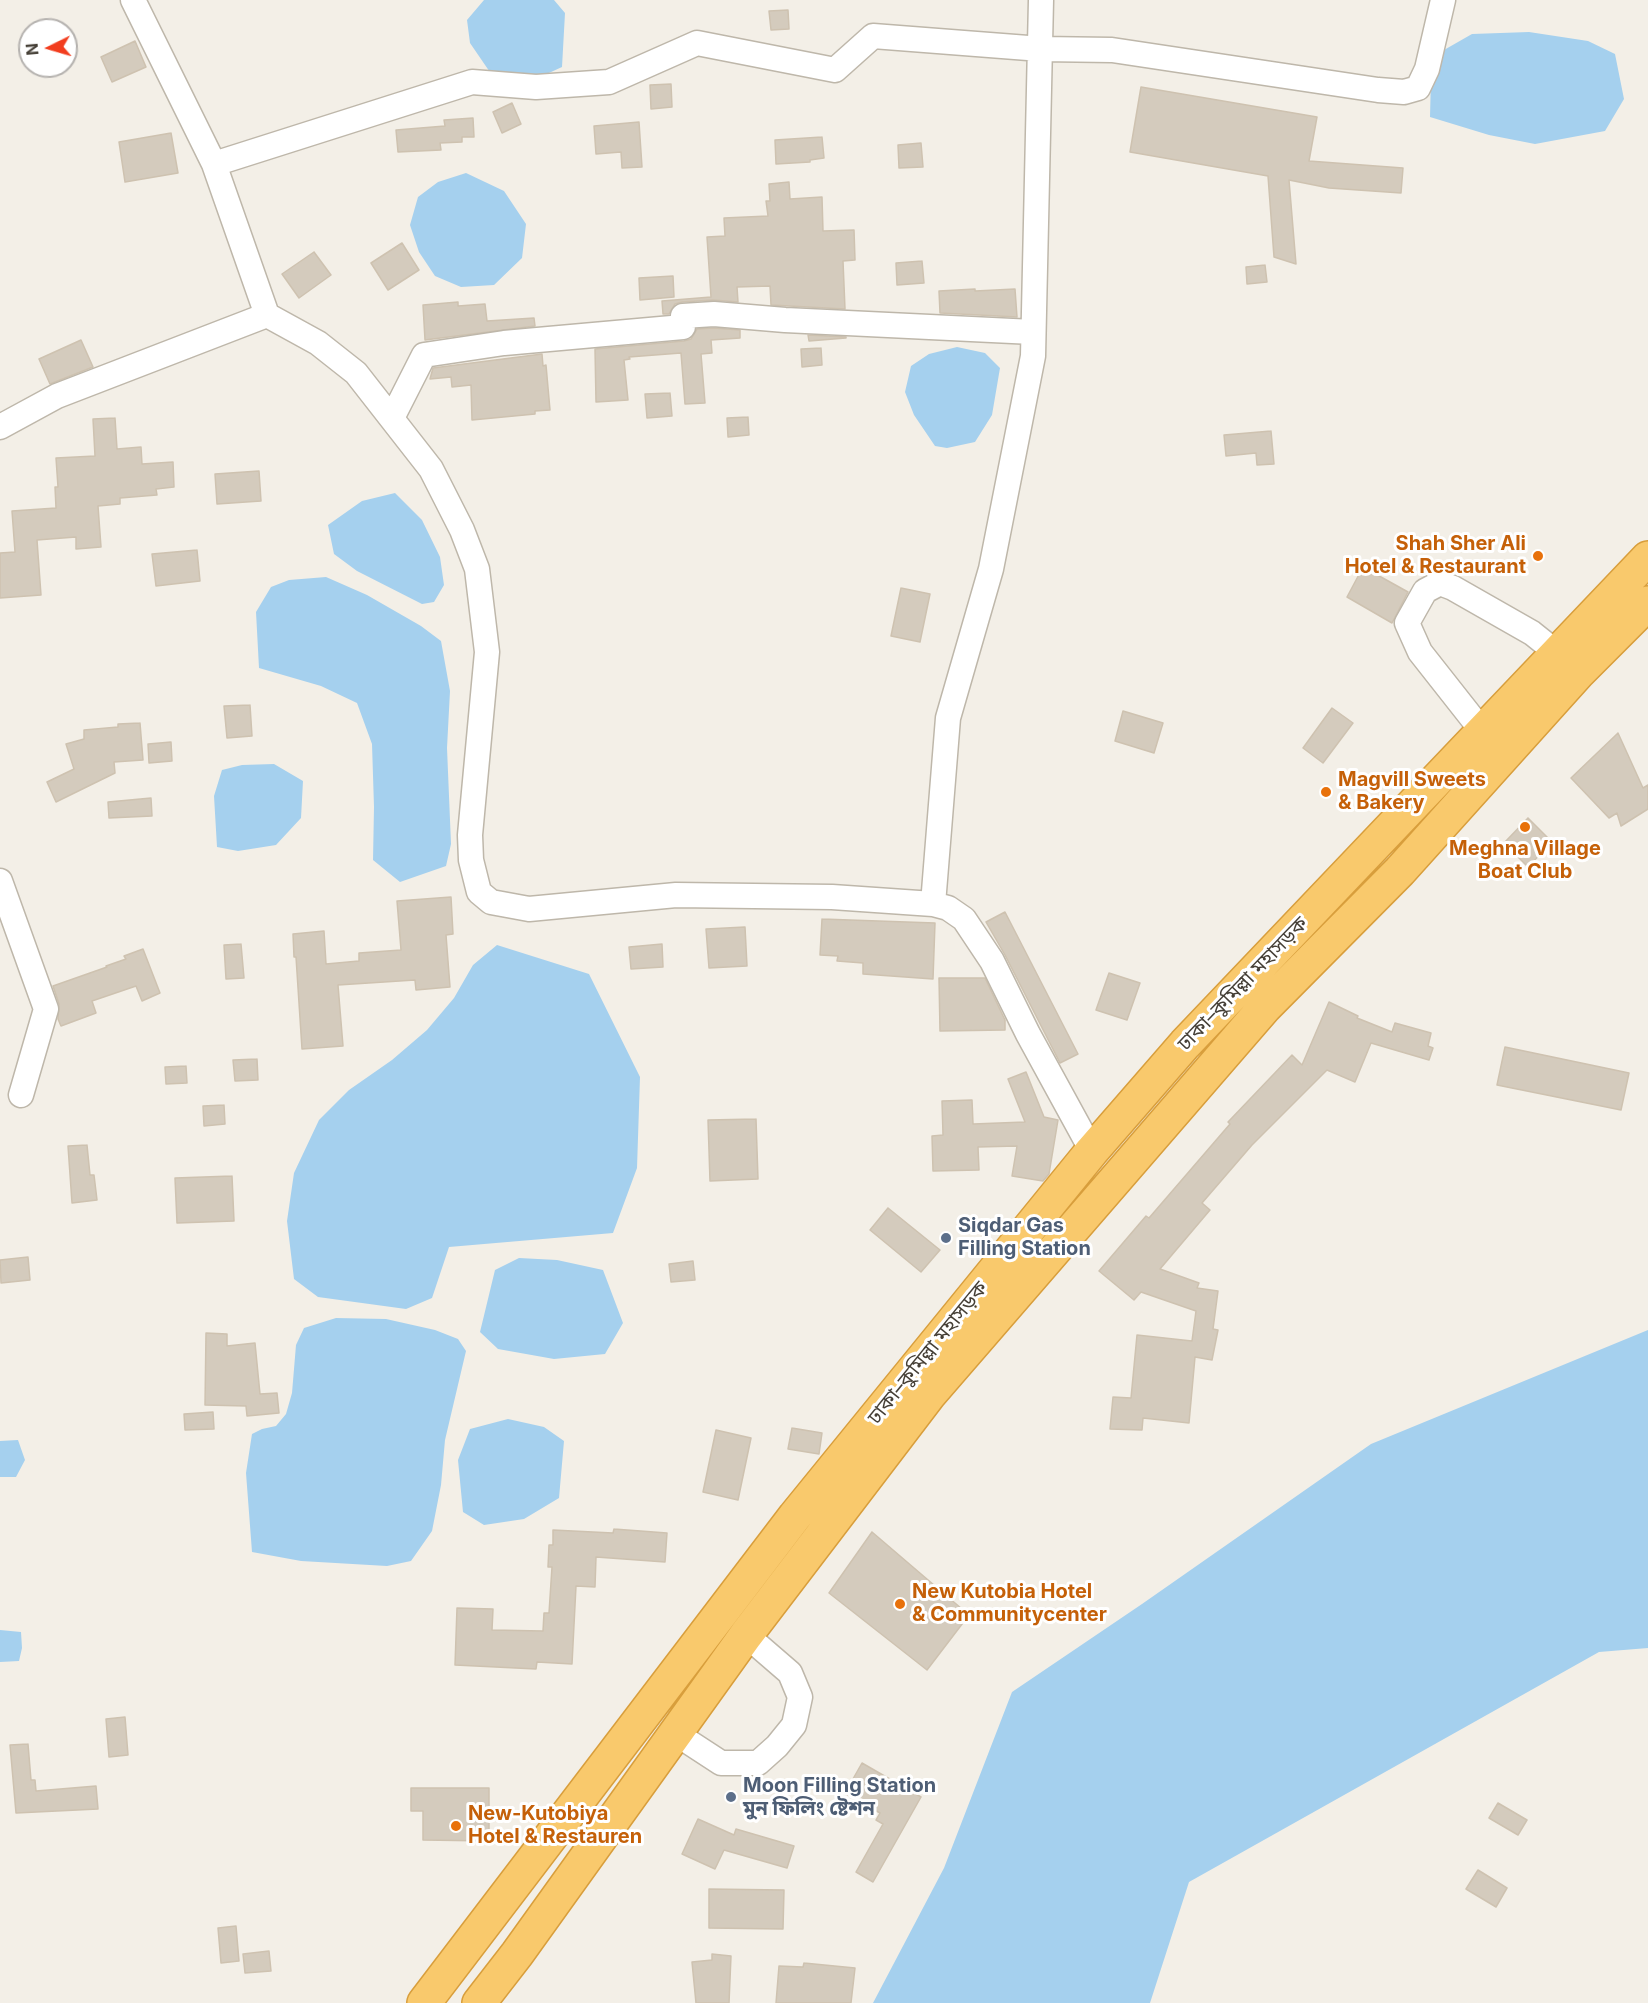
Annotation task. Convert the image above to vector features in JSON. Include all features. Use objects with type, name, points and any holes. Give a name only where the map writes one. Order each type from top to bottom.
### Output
[{"type":"highway","name":"ঢাকা–কুমিল্লা মহাসড়ক","points":[[424,2003],[795,1516],[1092,1151],[1185,1044],[1648,558]]},
{"type":"highway","name":"ঢাকা–কুমিল্লা মহাসড়ক","points":[[479,2003],[746,1635],[928,1395],[1265,1007],[1400,872],[1580,672],[1648,603]]},
{"type":"street","points":[[133,0],[214,164],[267,315],[318,343],[356,373],[431,469],[462,530],[477,569],[487,652],[470,849],[479,892],[491,902],[529,909],[676,895],[832,897],[933,904],[948,908],[964,919],[992,961],[1028,1034],[1092,1151]]},
{"type":"street","points":[[933,904],[948,718],[991,569],[1033,356],[1041,0]]},
{"type":"street","points":[[214,164],[472,82],[536,87],[609,82],[697,43],[835,70],[873,36],[1041,49],[1112,50],[1404,92],[1418,88],[1427,69],[1443,0]]},
{"type":"street","points":[[392,418],[424,354],[504,343],[682,327],[683,316],[714,314],[785,320],[1033,332]]},
{"type":"street","points":[[0,427],[57,396],[267,315]]},
{"type":"street","points":[[1483,732],[1420,652],[1407,623],[1425,591],[1440,583],[1453,588],[1532,633],[1557,653]]},
{"type":"street","points":[[0,881],[46,1009],[21,1095]]},
{"type":"street","points":[[675,1733],[721,1763],[758,1763],[777,1746],[794,1725],[800,1697],[790,1672],[746,1635]]},
{"type":"water","points":[[484,0],[554,0],[565,13],[562,67],[527,83],[496,81],[470,43],[467,20]]},
{"type":"water","points":[[1529,32],[1588,41],[1615,54],[1624,99],[1605,131],[1535,144],[1489,135],[1430,117],[1431,77],[1437,54],[1472,34]]},
{"type":"water","points":[[466,173],[504,191],[526,224],[522,258],[494,285],[461,287],[435,276],[419,252],[410,225],[418,197],[438,182]]},
{"type":"water","points":[[957,347],[985,353],[1000,368],[992,415],[975,442],[947,448],[935,446],[914,415],[905,392],[911,366],[929,354]]},
{"type":"water","points":[[395,493],[422,520],[440,557],[444,585],[434,602],[422,604],[357,571],[334,554],[328,525],[362,501]]},
{"type":"water","points":[[326,577],[367,595],[421,626],[441,641],[450,691],[447,748],[451,844],[446,866],[400,882],[373,860],[372,744],[357,703],[321,686],[259,668],[256,612],[271,587],[289,580]]},
{"type":"water","points":[[274,764],[303,781],[301,818],[276,845],[238,851],[217,847],[214,796],[222,770],[242,765]]},
{"type":"water","points":[[497,945],[589,974],[640,1077],[637,1168],[613,1233],[449,1247],[432,1298],[406,1309],[318,1297],[294,1279],[287,1221],[294,1173],[319,1120],[349,1090],[392,1060],[427,1030],[454,998],[473,965]]},
{"type":"water","points":[[519,1258],[557,1260],[603,1270],[623,1323],[605,1354],[554,1359],[498,1349],[480,1332],[495,1270]]},
{"type":"water","points":[[336,1318],[386,1319],[435,1330],[458,1339],[466,1351],[445,1440],[441,1485],[432,1531],[411,1561],[387,1566],[301,1561],[252,1552],[246,1473],[252,1434],[276,1426],[286,1414],[292,1393],[296,1345],[304,1328]]},
{"type":"water","points":[[1648,1330],[1648,1648],[1599,1652],[1189,1882],[1150,2003],[873,2003],[944,1868],[1012,1692],[1371,1444]]},
{"type":"water","points":[[508,1419],[544,1427],[564,1441],[559,1498],[524,1519],[484,1525],[463,1512],[458,1460],[470,1429]]},
{"type":"water","points":[[18,1440],[25,1460],[16,1477],[0,1477],[0,1441]]},
{"type":"water","points":[[0,1630],[21,1632],[22,1648],[19,1661],[0,1662]]},
{"type":"building","points":[[788,10],[789,29],[771,30],[769,11]]},
{"type":"building","points":[[135,41],[146,67],[112,82],[101,57]]},
{"type":"building","points":[[671,84],[672,107],[651,109],[650,85]]},
{"type":"building","points":[[1141,87],[1317,117],[1309,161],[1403,168],[1401,193],[1329,188],[1289,180],[1296,264],[1274,257],[1268,176],[1130,152]]},
{"type":"building","points":[[512,103],[521,124],[502,133],[493,112]]},
{"type":"building","points":[[473,118],[474,137],[462,137],[462,142],[440,143],[441,150],[398,152],[396,130],[445,126],[444,120]]},
{"type":"building","points":[[639,122],[642,167],[622,168],[621,152],[596,154],[594,126]]},
{"type":"building","points":[[171,133],[178,173],[125,182],[119,142]]},
{"type":"building","points":[[822,137],[824,158],[810,160],[810,162],[776,164],[775,140]]},
{"type":"building","points":[[921,143],[923,167],[899,168],[898,145]]},
{"type":"building","points":[[789,182],[790,199],[822,197],[823,231],[854,230],[855,260],[843,261],[845,309],[771,305],[770,286],[737,287],[738,302],[713,300],[682,302],[675,304],[669,314],[663,314],[662,301],[711,297],[707,237],[725,236],[724,218],[768,216],[766,201],[770,201],[769,184]]},
{"type":"building","points":[[402,243],[419,270],[388,290],[371,263]]},
{"type":"building","points":[[314,252],[331,275],[299,298],[282,274]]},
{"type":"building","points":[[922,261],[924,283],[897,285],[896,263]]},
{"type":"building","points":[[1265,265],[1267,282],[1247,284],[1246,267]]},
{"type":"building","points":[[673,276],[674,297],[640,300],[639,278]]},
{"type":"building","points":[[975,289],[975,291],[1015,289],[1017,317],[940,313],[939,291]]},
{"type":"building","points":[[458,302],[458,306],[485,304],[487,321],[534,318],[535,326],[425,340],[423,305]]},
{"type":"building","points":[[697,329],[740,330],[740,338],[711,340],[712,353],[701,354],[705,403],[685,404],[681,353],[629,357],[630,359],[624,360],[628,400],[596,402],[595,349],[684,341],[691,339]]},
{"type":"building","points":[[808,335],[846,337],[846,338],[809,341]]},
{"type":"building","points":[[81,340],[93,367],[50,384],[39,359]]},
{"type":"building","points":[[821,348],[822,365],[802,367],[801,349]]},
{"type":"building","points":[[542,354],[543,366],[546,365],[550,410],[535,411],[535,414],[472,420],[471,385],[452,387],[451,377],[430,379],[433,368]]},
{"type":"building","points":[[670,393],[672,416],[647,418],[645,394]]},
{"type":"building","points":[[748,417],[749,435],[728,437],[727,418]]},
{"type":"building","points":[[115,418],[117,449],[141,447],[142,464],[173,462],[174,487],[156,489],[157,495],[120,498],[120,504],[98,506],[101,547],[76,549],[76,537],[37,540],[41,595],[0,598],[0,553],[15,552],[12,511],[56,508],[55,487],[58,487],[56,458],[95,456],[93,419]]},
{"type":"building","points":[[1271,431],[1274,464],[1257,465],[1256,453],[1226,456],[1224,435]]},
{"type":"building","points":[[259,471],[261,501],[217,504],[215,474]]},
{"type":"building","points":[[197,550],[200,581],[156,586],[152,554]]},
{"type":"building","points":[[1363,567],[1408,592],[1392,623],[1347,597]]},
{"type":"building","points":[[901,588],[930,594],[920,642],[891,636]]},
{"type":"building","points":[[250,705],[252,736],[227,738],[224,706]]},
{"type":"building","points":[[1332,708],[1353,723],[1323,763],[1303,748]]},
{"type":"building","points":[[1123,711],[1163,723],[1154,753],[1115,741]]},
{"type":"building","points":[[140,723],[143,760],[114,762],[115,773],[56,802],[47,782],[74,769],[66,744],[84,739],[84,730]]},
{"type":"building","points":[[1618,733],[1643,788],[1648,785],[1648,809],[1621,826],[1617,813],[1609,818],[1571,778]]},
{"type":"building","points":[[171,742],[172,761],[149,763],[148,744]]},
{"type":"building","points":[[151,798],[152,816],[109,818],[108,802]]},
{"type":"building","points":[[1528,818],[1552,842],[1528,867],[1504,843]]},
{"type":"building","points":[[451,897],[453,934],[446,935],[450,987],[416,990],[415,980],[338,985],[343,1046],[302,1049],[293,934],[324,931],[326,964],[359,961],[359,953],[401,950],[397,901]]},
{"type":"building","points":[[1005,912],[1078,1054],[1060,1063],[986,922]]},
{"type":"building","points":[[822,919],[935,923],[933,979],[863,974],[863,963],[837,961],[838,956],[820,955]]},
{"type":"building","points":[[745,927],[747,966],[709,968],[706,929]]},
{"type":"building","points":[[241,944],[244,978],[226,979],[224,945]]},
{"type":"building","points":[[662,944],[663,967],[631,969],[629,947]]},
{"type":"building","points":[[143,949],[160,993],[142,1001],[136,986],[92,1001],[96,1013],[61,1026],[58,1019],[59,1004],[53,986],[107,967],[126,959],[124,956]]},
{"type":"building","points":[[1109,973],[1140,983],[1127,1020],[1096,1010]]},
{"type":"building","points":[[939,978],[985,978],[1005,1020],[1005,1030],[940,1031]]},
{"type":"building","points":[[1329,1002],[1358,1016],[1357,1018],[1392,1032],[1395,1023],[1431,1033],[1428,1046],[1433,1048],[1429,1060],[1371,1043],[1355,1082],[1327,1070],[1252,1145],[1202,1203],[1210,1210],[1160,1269],[1199,1283],[1197,1288],[1218,1291],[1213,1329],[1218,1330],[1212,1360],[1195,1357],[1189,1423],[1143,1418],[1142,1430],[1110,1429],[1113,1397],[1131,1398],[1137,1335],[1192,1341],[1196,1311],[1141,1292],[1134,1300],[1099,1271],[1146,1216],[1149,1218],[1230,1124],[1228,1122],[1292,1055],[1302,1065]]},
{"type":"building","points":[[1505,1047],[1629,1073],[1621,1110],[1497,1085]]},
{"type":"building","points":[[257,1059],[258,1080],[235,1081],[233,1060]]},
{"type":"building","points":[[186,1066],[187,1083],[166,1084],[165,1067]]},
{"type":"building","points":[[1026,1072],[1044,1117],[1058,1120],[1049,1174],[1043,1181],[1012,1176],[1017,1146],[978,1147],[979,1170],[933,1171],[932,1136],[943,1135],[942,1101],[972,1100],[973,1124],[1025,1122],[1008,1079]]},
{"type":"building","points":[[224,1105],[225,1124],[204,1126],[203,1106]]},
{"type":"building","points":[[756,1119],[758,1179],[710,1181],[708,1120]]},
{"type":"building","points":[[87,1145],[90,1175],[94,1175],[97,1200],[72,1203],[68,1146]]},
{"type":"building","points":[[232,1176],[234,1221],[177,1223],[175,1178]]},
{"type":"building","points":[[888,1208],[940,1250],[921,1272],[870,1230]]},
{"type":"building","points":[[28,1257],[30,1280],[1,1283],[0,1260]]},
{"type":"building","points":[[693,1261],[695,1280],[671,1282],[669,1264]]},
{"type":"building","points":[[206,1333],[227,1334],[227,1346],[255,1343],[260,1394],[277,1393],[279,1413],[247,1416],[246,1406],[205,1405]]},
{"type":"building","points":[[213,1412],[214,1429],[185,1430],[184,1414]]},
{"type":"building","points":[[792,1428],[822,1433],[819,1454],[788,1449]]},
{"type":"building","points":[[716,1430],[751,1438],[738,1500],[703,1492]]},
{"type":"building","points":[[614,1529],[667,1533],[665,1562],[596,1557],[595,1587],[576,1586],[572,1664],[537,1662],[536,1669],[455,1665],[457,1608],[493,1609],[492,1630],[543,1631],[544,1613],[549,1613],[552,1567],[548,1567],[549,1545],[553,1545],[553,1530],[613,1533]]},
{"type":"building","name":"New Kutobia Hotel & Communitycenter","points":[[872,1532],[969,1615],[927,1670],[829,1593]]},
{"type":"building","points":[[125,1717],[128,1755],[109,1757],[106,1719]]},
{"type":"building","points":[[28,1744],[31,1780],[35,1780],[36,1791],[96,1786],[98,1809],[16,1813],[10,1745]]},
{"type":"building","points":[[862,1763],[921,1797],[873,1882],[856,1872],[883,1824],[876,1820],[880,1813],[845,1793]]},
{"type":"building","name":"New-Kutobiya Hotel & Restauren","points":[[411,1788],[489,1788],[489,1841],[423,1840],[423,1811],[411,1811]]},
{"type":"building","points":[[1498,1803],[1527,1820],[1518,1835],[1489,1818]]},
{"type":"building","points":[[698,1819],[734,1835],[736,1829],[794,1846],[787,1868],[724,1850],[715,1869],[682,1854]]},
{"type":"building","points":[[1478,1870],[1507,1888],[1496,1907],[1466,1889]]},
{"type":"building","points":[[709,1889],[784,1890],[783,1929],[709,1928]]},
{"type":"building","points":[[236,1926],[239,1961],[221,1963],[218,1928]]},
{"type":"building","points":[[269,1951],[271,1971],[245,1973],[243,1954]]},
{"type":"building","points":[[712,1954],[731,1956],[729,2003],[696,2003],[692,1962],[712,1960]]},
{"type":"building","points":[[804,1963],[855,1968],[851,2003],[776,2003],[779,1966],[803,1967]]},
{"type":"place","name":"Shah Sher Ali Hotel & Restaurant","points":[[1538,556]]},
{"type":"place","name":"Magvill Sweets & Bakery","points":[[1326,792]]},
{"type":"place","name":"Meghna Village Boat Club","points":[[1525,827]]},
{"type":"place","name":"Siqdar Gas Filling Station","points":[[946,1238]]},
{"type":"place","name":"New Kutobia Hotel & Communitycenter","points":[[900,1604]]},
{"type":"place","name":"Moon Filling Station মুন ফিলিং ষ্টেশন","points":[[731,1797]]},
{"type":"place","name":"New-Kutobiya Hotel & Restauren","points":[[456,1826]]}]
